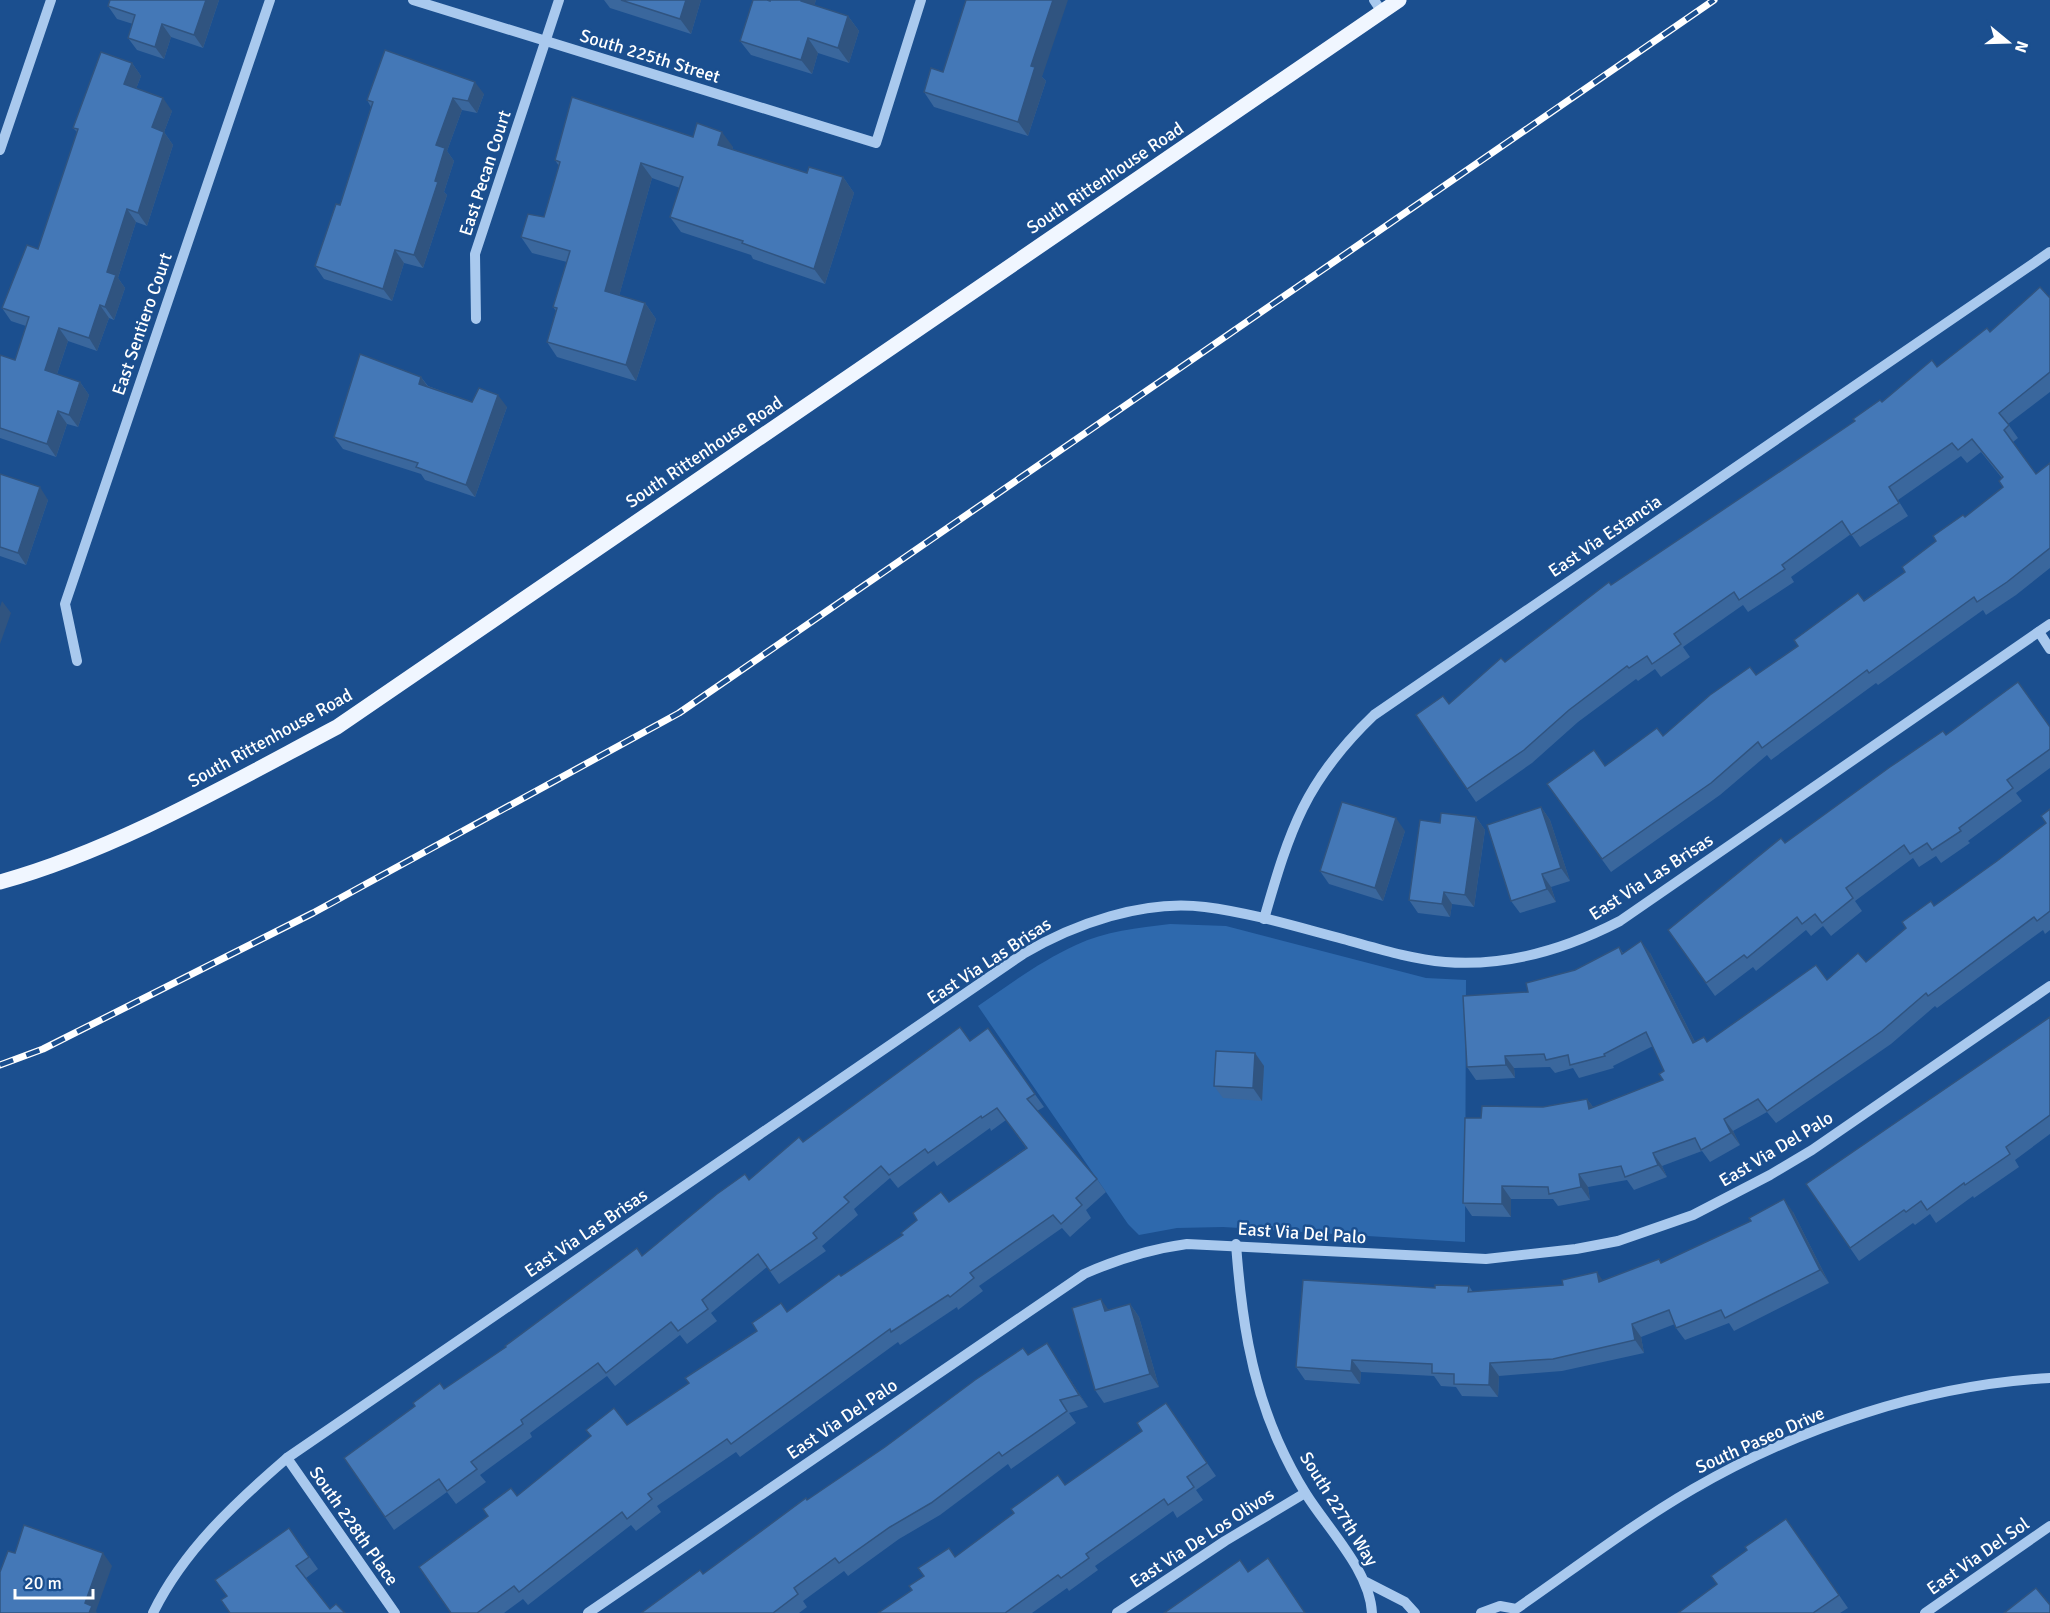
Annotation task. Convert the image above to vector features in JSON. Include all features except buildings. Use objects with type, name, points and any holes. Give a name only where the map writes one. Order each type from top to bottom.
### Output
[{"type":"main road","name":"South Rittenhouse Road","points":[[0,882],[93,848],[199,800],[337,727],[1378,6],[1399,0]]},
{"type":"street","points":[[0,150],[51,0]]},
{"type":"street","name":"East Sentiero Court","points":[[77,661],[65,604],[270,0]]},
{"type":"street","name":"South 225th Street","points":[[414,0],[876,143],[921,0]]},
{"type":"street","name":"East Pecan Court","points":[[476,319],[475,254],[559,0]]},
{"type":"street","name":"East Via Estancia","points":[[1264,919],[1285,846],[1303,804],[1324,769],[1374,714],[2050,252]]},
{"type":"street","name":"East Via Las Brisas","points":[[153,1613],[173,1580],[218,1523],[287,1458],[1023,954],[1054,936],[1096,920],[1164,907],[1203,906],[1264,919],[1398,954],[1445,962],[1483,963],[1557,949],[1620,921],[2050,624]]},
{"type":"street","points":[[2039,632],[2050,649]]},
{"type":"street","name":"East Via Del Palo","points":[[588,1613],[1084,1274],[1149,1250],[1187,1244],[1236,1244],[1486,1259],[1576,1250],[1637,1235],[1719,1203],[1770,1176],[1812,1150],[2050,986]]},
{"type":"street","name":"South 227th Way","points":[[1236,1244],[1240,1301],[1255,1376],[1278,1442],[1305,1492],[1366,1582],[1372,1613]]},
{"type":"street","name":"South Paseo Drive","points":[[1481,1613],[1500,1606],[1515,1611],[1693,1489],[1784,1444],[1881,1407],[1986,1386],[2050,1378]]},
{"type":"street","name":"South 228th Place","points":[[287,1458],[395,1613]]},
{"type":"street","name":"East Via De Los Olivos","points":[[1117,1613],[1224,1541],[1305,1492]]},
{"type":"street","name":"East Via Del Sol","points":[[1925,1613],[2050,1526]]},
{"type":"street","name":"South 227th Way","points":[[1366,1582],[1405,1602],[1415,1613]]},
{"type":"shaded area","points":[[1170,924],[1226,926],[1426,978],[1466,980],[1465,1242],[1223,1227],[1177,1228],[1139,1235],[1128,1224],[978,1006],[1038,966],[1087,940],[1122,931]]},
{"type":"railway","points":[[0,1065],[43,1049],[313,913],[679,713],[1714,0]]}]
